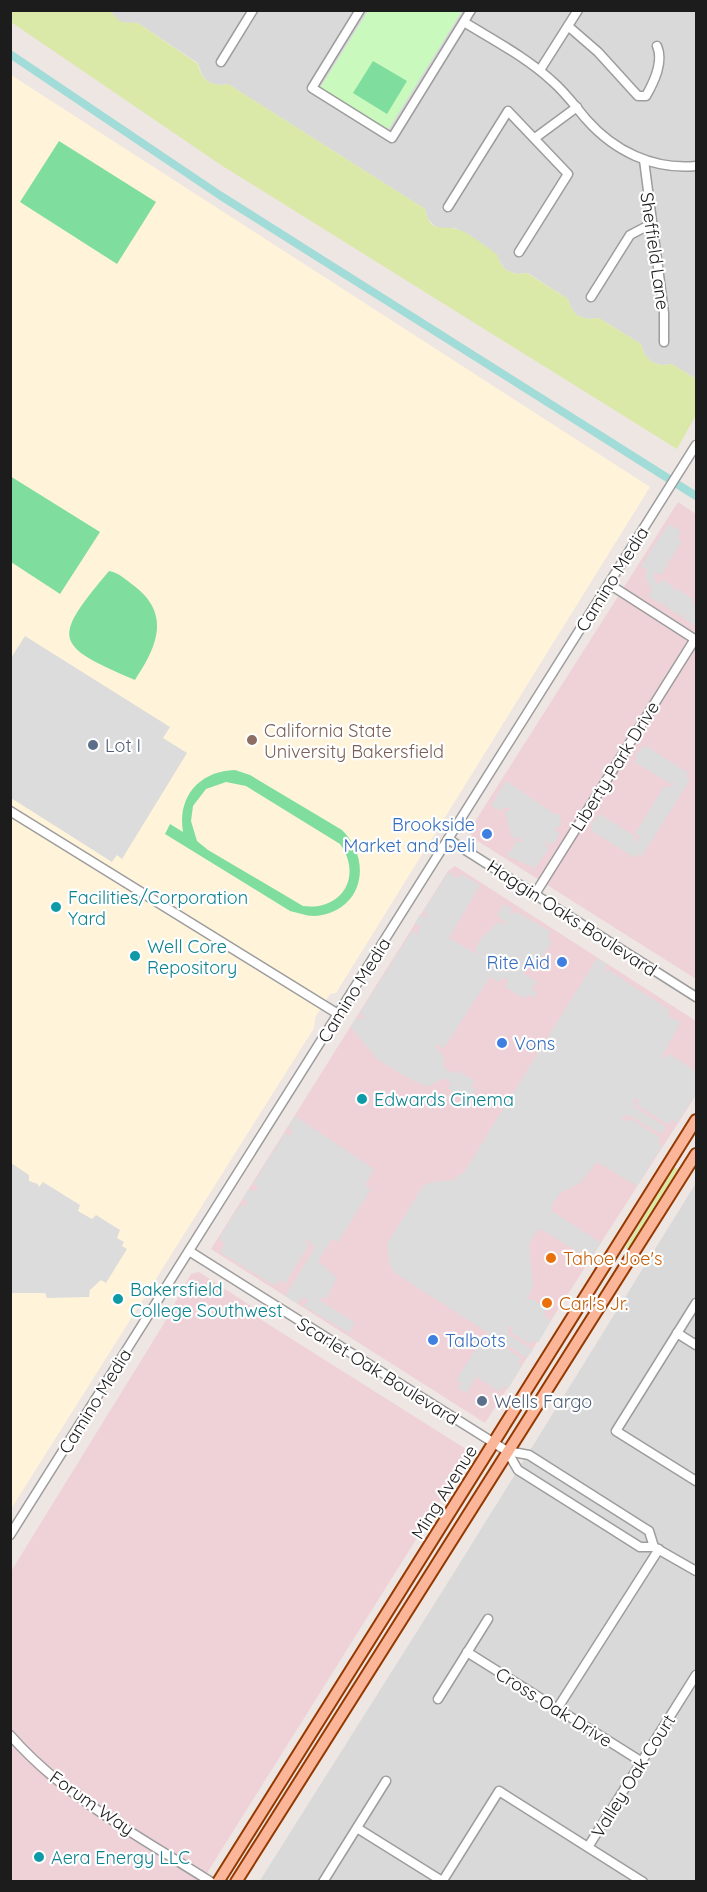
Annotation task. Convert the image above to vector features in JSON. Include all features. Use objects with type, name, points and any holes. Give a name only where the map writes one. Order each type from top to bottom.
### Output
[{"type":"main road","name":"Ming Avenue","points":[[218,1881],[696,1120]]},
{"type":"main road","name":"Ming Avenue","points":[[236,1881],[696,1154]]},
{"type":"street","points":[[221,62],[253,10]]},
{"type":"street","points":[[360,10],[312,88],[392,138],[471,10]]},
{"type":"street","points":[[540,70],[578,10]]},
{"type":"street","points":[[464,22],[540,70],[610,141],[644,160],[673,166],[696,166]]},
{"type":"street","points":[[568,26],[598,52],[638,96],[646,96],[654,82],[660,53],[657,46]]},
{"type":"street","points":[[535,138],[577,108]]},
{"type":"street","points":[[448,207],[508,111],[568,174],[519,252]]},
{"type":"street","name":"Sheffield Lane","points":[[644,160],[664,313],[663,342]]},
{"type":"street","points":[[591,297],[630,235],[651,224]]},
{"type":"street","name":"Camino Media","points":[[10,1535],[696,445]]},
{"type":"street","points":[[609,584],[696,639]]},
{"type":"street","name":"Liberty Park Drive","points":[[535,894],[696,639]]},
{"type":"street","points":[[10,811],[338,1014]]},
{"type":"street","name":"Haggin Oaks Boulevard","points":[[448,839],[696,997]]},
{"type":"street","name":"Scarlet Oak Boulevard","points":[[189,1251],[507,1451],[529,1455],[649,1531],[657,1548]]},
{"type":"street","points":[[696,1303],[616,1431],[696,1481]]},
{"type":"street","points":[[677,1333],[696,1345]]},
{"type":"street","name":"Scarlet Oak Boulevard","points":[[507,1451],[518,1470],[640,1547],[657,1548],[696,1571]]},
{"type":"street","points":[[557,1708],[657,1548]]},
{"type":"street","points":[[438,1699],[488,1619]]},
{"type":"street","name":"Cross Oak Drive","points":[[467,1652],[642,1762]]},
{"type":"street","name":"Valley Oak Court","points":[[588,1847],[696,1675]]},
{"type":"street","name":"Forum Way","points":[[10,1735],[39,1765],[78,1797],[212,1881]]},
{"type":"street","points":[[323,1881],[386,1781]]},
{"type":"street","points":[[357,1828],[442,1881],[499,1791],[643,1881]]},
{"type":"shaded area","points":[[110,11],[696,11],[696,379],[672,364],[661,365],[652,362],[645,355],[641,344],[599,318],[588,319],[578,316],[571,308],[568,299],[528,273],[517,274],[506,270],[497,258],[456,228],[445,230],[435,226],[428,219],[425,209],[228,84],[218,85],[208,82],[202,75],[198,63],[138,23],[128,24],[118,21]]},
{"type":"shaded area","name":"California State University Bakersfield","points":[[11,75],[650,487],[336,993],[330,994],[316,1016],[314,1028],[11,1509]]},
{"type":"shaded area","points":[[678,502],[696,514],[696,979],[473,838],[469,831]]},
{"type":"shaded area","points":[[668,524],[681,531],[677,538],[682,541],[670,561],[664,558],[669,563],[661,575],[655,572],[654,579],[657,584],[662,580],[674,587],[671,594],[676,588],[693,599],[691,605],[696,601],[695,626],[683,618],[686,612],[682,617],[665,606],[667,600],[663,605],[648,596],[652,590],[646,579],[646,569],[641,566]]},
{"type":"shaded area","name":"Lot I","points":[[25,636],[170,727],[163,738],[187,753],[122,859],[117,855],[112,862],[11,798],[11,658]]},
{"type":"shaded area","points":[[645,745],[688,773],[686,777],[690,780],[642,856],[638,854],[635,858],[590,830],[593,826],[590,825],[600,814],[636,837],[634,842],[640,837],[635,833],[665,785],[670,788],[675,781],[671,784],[634,762],[637,757],[634,756]]},
{"type":"shaded area","points":[[506,781],[556,815],[560,814],[561,825],[554,829],[560,834],[554,844],[544,843],[549,849],[535,868],[507,856],[517,840],[521,843],[523,841],[518,837],[512,839],[505,812],[511,809],[504,807],[501,811],[491,806]]},
{"type":"shaded area","points":[[455,866],[696,1021],[696,1095],[485,1423],[211,1249],[448,871]]},
{"type":"shaded area","points":[[448,872],[458,879],[461,874],[480,885],[449,938],[478,955],[475,949],[483,936],[498,922],[503,925],[506,923],[497,915],[504,904],[512,909],[510,915],[517,912],[551,932],[548,938],[552,941],[543,957],[538,954],[536,959],[533,958],[523,973],[537,982],[532,989],[537,993],[534,998],[528,994],[525,999],[505,987],[508,981],[503,977],[498,982],[490,977],[444,1048],[437,1045],[435,1047],[444,1057],[443,1067],[454,1074],[456,1070],[475,1081],[471,1087],[476,1090],[472,1096],[466,1093],[463,1098],[448,1089],[451,1083],[444,1078],[427,1087],[377,1059],[351,1027],[356,1018],[364,1019],[365,1016],[360,1013],[412,931],[417,934],[420,927],[415,923],[420,914],[425,918],[428,916],[424,911]]},
{"type":"shaded area","points":[[597,958],[607,964],[602,975],[607,969],[669,1010],[669,1017],[681,1022],[663,1055],[666,1059],[669,1054],[696,1071],[696,1094],[677,1123],[672,1120],[669,1125],[637,1105],[639,1100],[633,1098],[635,1107],[666,1127],[661,1134],[629,1115],[621,1117],[625,1122],[629,1118],[661,1138],[658,1143],[662,1146],[637,1186],[597,1162],[580,1183],[560,1193],[552,1206],[552,1211],[601,1243],[590,1260],[543,1230],[537,1231],[529,1244],[533,1287],[526,1301],[530,1298],[547,1308],[543,1314],[551,1321],[538,1343],[533,1340],[530,1344],[510,1332],[513,1327],[508,1327],[508,1334],[533,1350],[527,1358],[504,1343],[498,1345],[498,1350],[502,1345],[521,1358],[518,1363],[522,1366],[508,1389],[504,1386],[500,1392],[478,1378],[480,1372],[466,1393],[458,1388],[461,1383],[456,1380],[479,1344],[485,1346],[489,1339],[488,1333],[395,1273],[390,1266],[387,1244],[423,1186],[432,1182],[453,1180],[464,1172]]},
{"type":"shaded area","points":[[295,1116],[374,1169],[365,1186],[371,1189],[338,1242],[332,1239],[318,1261],[337,1278],[326,1299],[321,1297],[319,1300],[355,1323],[349,1333],[304,1306],[308,1300],[306,1298],[301,1299],[298,1304],[285,1296],[315,1247],[307,1240],[305,1242],[309,1245],[285,1284],[279,1280],[275,1286],[220,1252],[225,1244],[219,1238],[240,1205],[246,1206],[247,1202],[243,1199],[248,1190],[256,1191],[258,1187],[253,1184],[285,1133],[290,1136],[292,1133],[289,1125]]},
{"type":"shaded area","points":[[11,1163],[29,1175],[29,1181],[38,1184],[39,1187],[43,1182],[80,1205],[78,1211],[92,1219],[96,1215],[120,1230],[117,1238],[124,1242],[122,1246],[127,1249],[106,1283],[101,1280],[90,1290],[89,1297],[47,1298],[45,1293],[11,1293]]},
{"type":"shaded area","points":[[696,1183],[696,1881],[259,1882],[450,1579]]},
{"type":"shaded area","points":[[199,1272],[251,1306],[249,1312],[469,1451],[469,1455],[202,1881],[11,1881],[10,1573],[163,1325],[191,1274]]},
{"type":"green space","points":[[10,11],[110,11],[121,22],[138,23],[198,64],[201,74],[208,81],[217,85],[228,84],[425,209],[433,225],[465,232],[497,254],[506,270],[516,274],[527,273],[568,299],[571,308],[578,316],[588,319],[599,318],[641,344],[645,355],[652,362],[661,365],[672,364],[696,379],[696,415],[677,449],[221,165],[11,22]]},
{"type":"green space","points":[[368,11],[462,11],[388,130],[320,88]]},
{"type":"green space","points":[[373,61],[407,81],[387,114],[353,93]]},
{"type":"green space","points":[[59,141],[156,202],[117,264],[20,202]]},
{"type":"green space","points":[[10,476],[100,532],[60,594],[11,562]]},
{"type":"green space","points":[[109,571],[122,576],[145,596],[153,607],[157,619],[154,643],[135,680],[88,658],[76,648],[70,638],[71,626],[77,612]]},
{"type":"green space","points":[[235,770],[250,775],[342,830],[351,841],[360,867],[355,892],[347,902],[336,910],[318,916],[290,911],[165,834],[170,824],[183,832],[182,819],[188,797],[202,781],[222,771]],"holes":[[[226,782],[246,786],[340,844],[347,856],[349,879],[345,889],[338,897],[317,906],[303,906],[208,850],[197,841],[191,821],[193,806],[206,789]]]},
{"type":"green space","points":[[674,1167],[680,1171],[634,1243],[626,1249],[625,1248]]},
{"type":"waterway","points":[[10,54],[221,196],[696,496]]},
{"type":"place","name":"California State University Bakersfield","points":[[252,740]]},
{"type":"place","name":"Lot I","points":[[93,745]]},
{"type":"place","name":"Brookside Market and Deli","points":[[487,834]]},
{"type":"place","name":"Facilities/Corporation Yard","points":[[56,907]]},
{"type":"place","name":"Well Core Repository","points":[[135,956]]},
{"type":"place","name":"Rite Aid","points":[[562,962]]},
{"type":"place","name":"Vons","points":[[502,1043]]},
{"type":"place","name":"Edwards Cinema","points":[[362,1099]]},
{"type":"place","name":"Tahoe Joe's","points":[[551,1258]]},
{"type":"place","name":"Bakersfield College Southwest","points":[[118,1299]]},
{"type":"place","name":"Carl's Jr.","points":[[547,1303]]},
{"type":"place","name":"Talbots","points":[[433,1340]]},
{"type":"place","name":"Wells Fargo","points":[[482,1401]]},
{"type":"place","name":"Aera Energy LLC","points":[[39,1857]]}]
